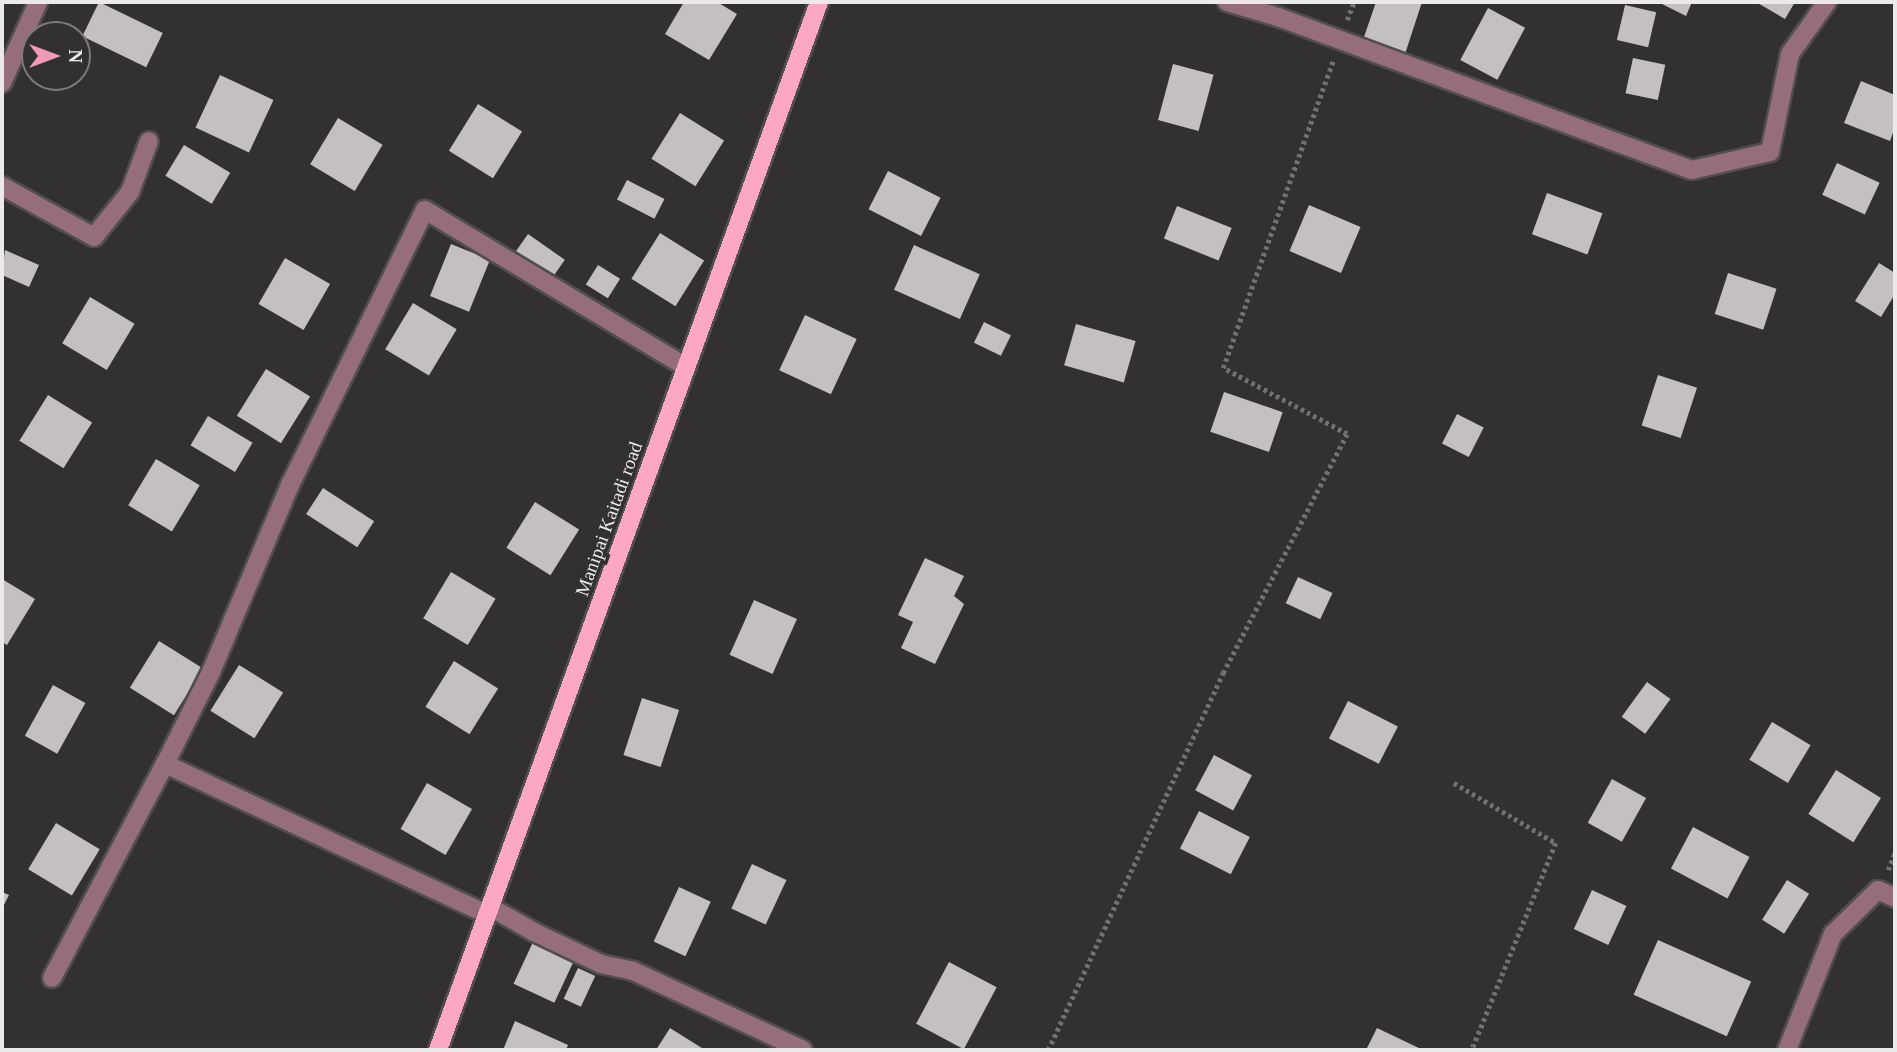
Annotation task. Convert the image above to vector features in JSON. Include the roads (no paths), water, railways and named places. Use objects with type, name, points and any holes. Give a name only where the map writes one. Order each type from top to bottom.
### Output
[{"type":"main road","name":"Manipai Kaitadi road","points":[[438,1050],[820,2]]},
{"type":"street","points":[[2,83],[38,2]]},
{"type":"street","points":[[1227,2],[1340,40],[1692,170],[1770,152],[1790,54],[1828,2]]},
{"type":"street","points":[[2,186],[93,237],[130,192],[149,141]]},
{"type":"street","points":[[52,978],[211,672],[291,484],[425,211],[687,367]]},
{"type":"street","points":[[165,764],[489,910],[601,964],[633,971],[803,1050]]},
{"type":"street","points":[[1787,1050],[1833,934],[1878,890],[1895,898]]}]
